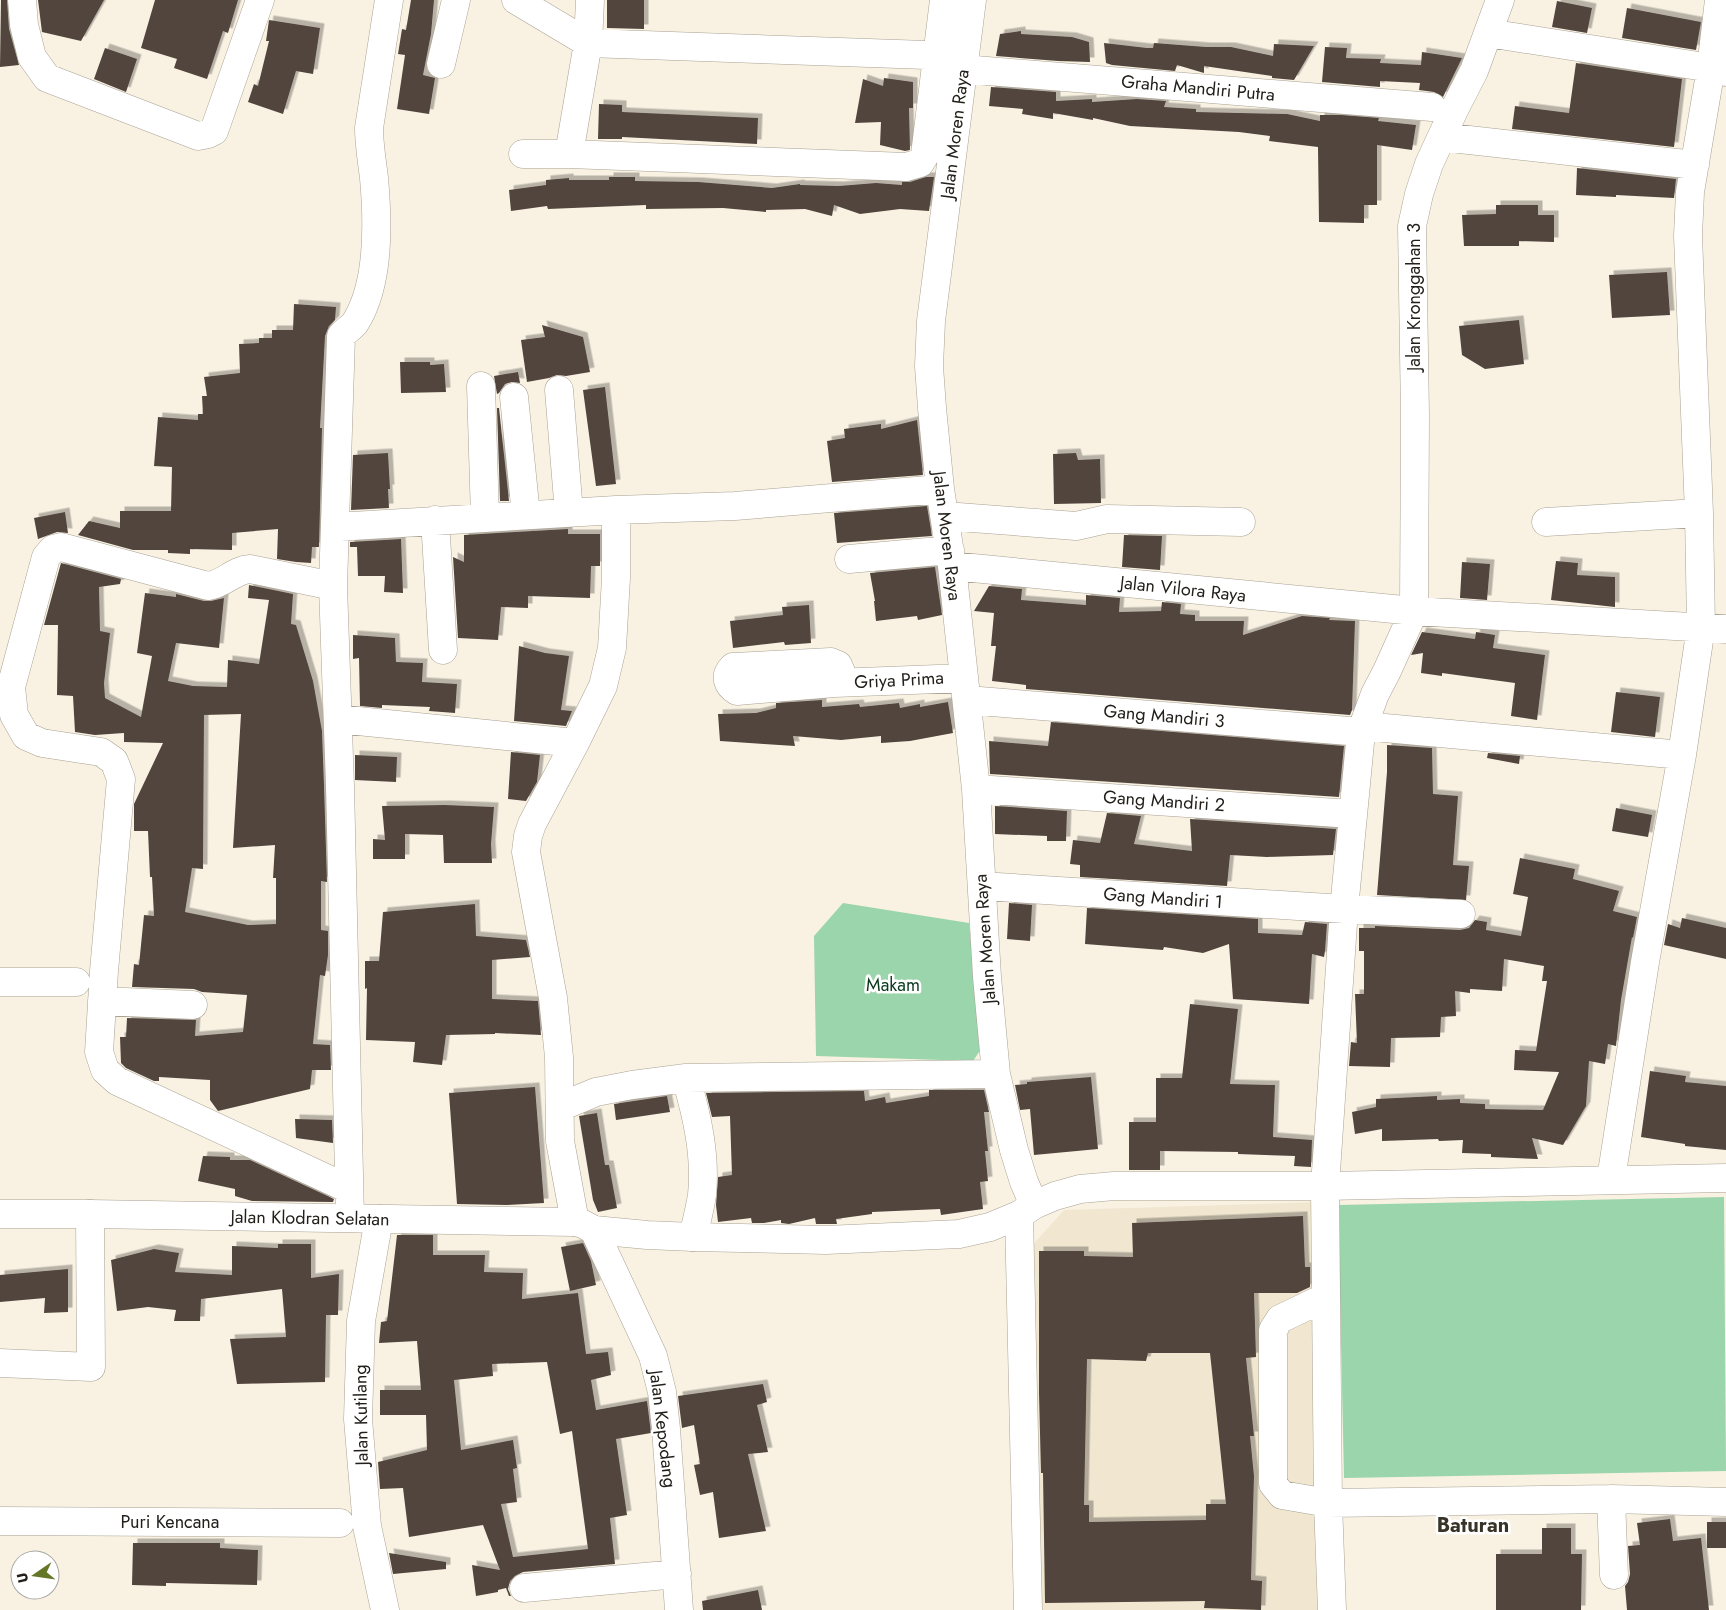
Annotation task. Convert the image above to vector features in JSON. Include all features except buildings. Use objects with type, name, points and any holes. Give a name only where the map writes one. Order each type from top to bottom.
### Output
[{"type":"street","points":[[22,0],[24,25],[32,56],[47,78],[198,136],[214,131],[260,0]]},
{"type":"street","points":[[350,1218],[333,586],[341,336],[354,324],[366,300],[374,263],[377,219],[374,175],[369,146],[369,128],[389,0]]},
{"type":"street","points":[[441,64],[456,0]]},
{"type":"street","points":[[569,154],[588,43],[590,0]]},
{"type":"street","points":[[523,154],[913,166],[920,163],[925,155],[955,60],[944,0]]},
{"type":"street","name":"Jalan Moren Raya","points":[[972,0],[955,60],[931,321],[929,366],[940,489],[951,558],[976,789],[987,977],[996,1074],[1014,1150],[1024,1182],[1027,1210]]},
{"type":"street","name":"Jalan Kronggahan 3","points":[[1414,611],[1412,226],[1418,194],[1442,137],[1474,71],[1500,0]]},
{"type":"street","points":[[1611,1179],[1645,962],[1682,755],[1714,628],[1699,513],[1688,236],[1690,192],[1695,165],[1719,70],[1720,0]]},
{"type":"street","points":[[523,4],[588,43]]},
{"type":"street","points":[[1488,33],[1719,70]]},
{"type":"street","name":"Graha Mandiri Putra","points":[[588,43],[955,60],[1432,107]]},
{"type":"street","points":[[1442,137],[1695,165]]},
{"type":"street","points":[[481,386],[485,517]]},
{"type":"street","points":[[559,390],[569,513]]},
{"type":"street","points":[[514,397],[526,515]]},
{"type":"street","points":[[336,527],[485,517],[723,506],[940,489]]},
{"type":"street","points":[[616,510],[616,578],[612,648],[603,686],[576,743],[532,824],[526,852],[553,998],[559,1057],[576,1101],[560,1140],[596,1228],[647,1235],[826,1240],[959,1234],[990,1227],[1055,1196],[1080,1189],[1114,1186],[1264,1184],[1326,1186],[1726,1178]]},
{"type":"street","points":[[1546,522],[1699,513]]},
{"type":"street","points":[[945,516],[1076,526],[1107,519],[1241,522]]},
{"type":"street","points":[[435,520],[442,650]]},
{"type":"street","points":[[333,586],[250,569],[240,570],[218,584],[208,586],[61,547],[53,549],[46,557],[11,687],[14,714],[26,736],[42,743],[101,752],[114,761],[121,779],[99,1052],[105,1070],[117,1081],[349,1189]]},
{"type":"street","name":"Jalan Vilora Raya","points":[[849,559],[951,558],[1414,611],[1714,628]]},
{"type":"street","points":[[1332,1610],[1328,1503],[1326,1186],[1344,909],[1362,729],[1375,694],[1388,671],[1414,611]]},
{"type":"street","name":"Griya Prima","points":[[834,683],[965,689]]},
{"type":"street","name":"Gang Mandiri 3","points":[[965,689],[1362,729],[1682,755]]},
{"type":"street","points":[[338,719],[576,743]]},
{"type":"street","name":"Gang Mandiri 2","points":[[976,789],[1352,814]]},
{"type":"street","name":"Gang Mandiri 1","points":[[982,886],[1344,909],[1461,914]]},
{"type":"street","points":[[0,982],[76,982]]},
{"type":"street","points":[[102,1001],[193,1005]]},
{"type":"street","points":[[576,1101],[632,1085],[686,1078],[996,1074]]},
{"type":"street","points":[[686,1078],[697,1116],[702,1157],[702,1196],[694,1237]]},
{"type":"street","points":[[1027,1210],[1028,1610]]},
{"type":"street","name":"Jalan Klodran Selatan","points":[[0,1214],[350,1218],[596,1228]]},
{"type":"street","points":[[0,1363],[91,1367],[90,1214]]},
{"type":"street","name":"Jalan Kutilang","points":[[379,1219],[361,1321],[358,1419],[367,1526],[385,1610]]},
{"type":"street","name":"Jalan Kepodang","points":[[596,1228],[653,1356],[662,1392],[680,1610]]},
{"type":"street","points":[[1326,1296],[1280,1319],[1272,1330],[1273,1484],[1282,1495],[1328,1503],[1611,1499],[1726,1502]]},
{"type":"street","points":[[1611,1499],[1614,1575]]},
{"type":"street","name":"Puri Kencana","points":[[0,1521],[340,1524]]},
{"type":"street","points":[[524,1588],[677,1574]]},
{"type":"shaded area","points":[[1318,1202],[1322,1610],[1036,1610],[1027,1251],[1064,1210]]},
{"type":"green space","name":"Makam","points":[[843,903],[969,923],[981,1049],[973,1061],[816,1056],[814,936]]},
{"type":"green space","points":[[1724,1197],[1726,1471],[1344,1478],[1338,1205]]},
{"type":"district","name":"Baturan","points":[[1473,1525]]}]
